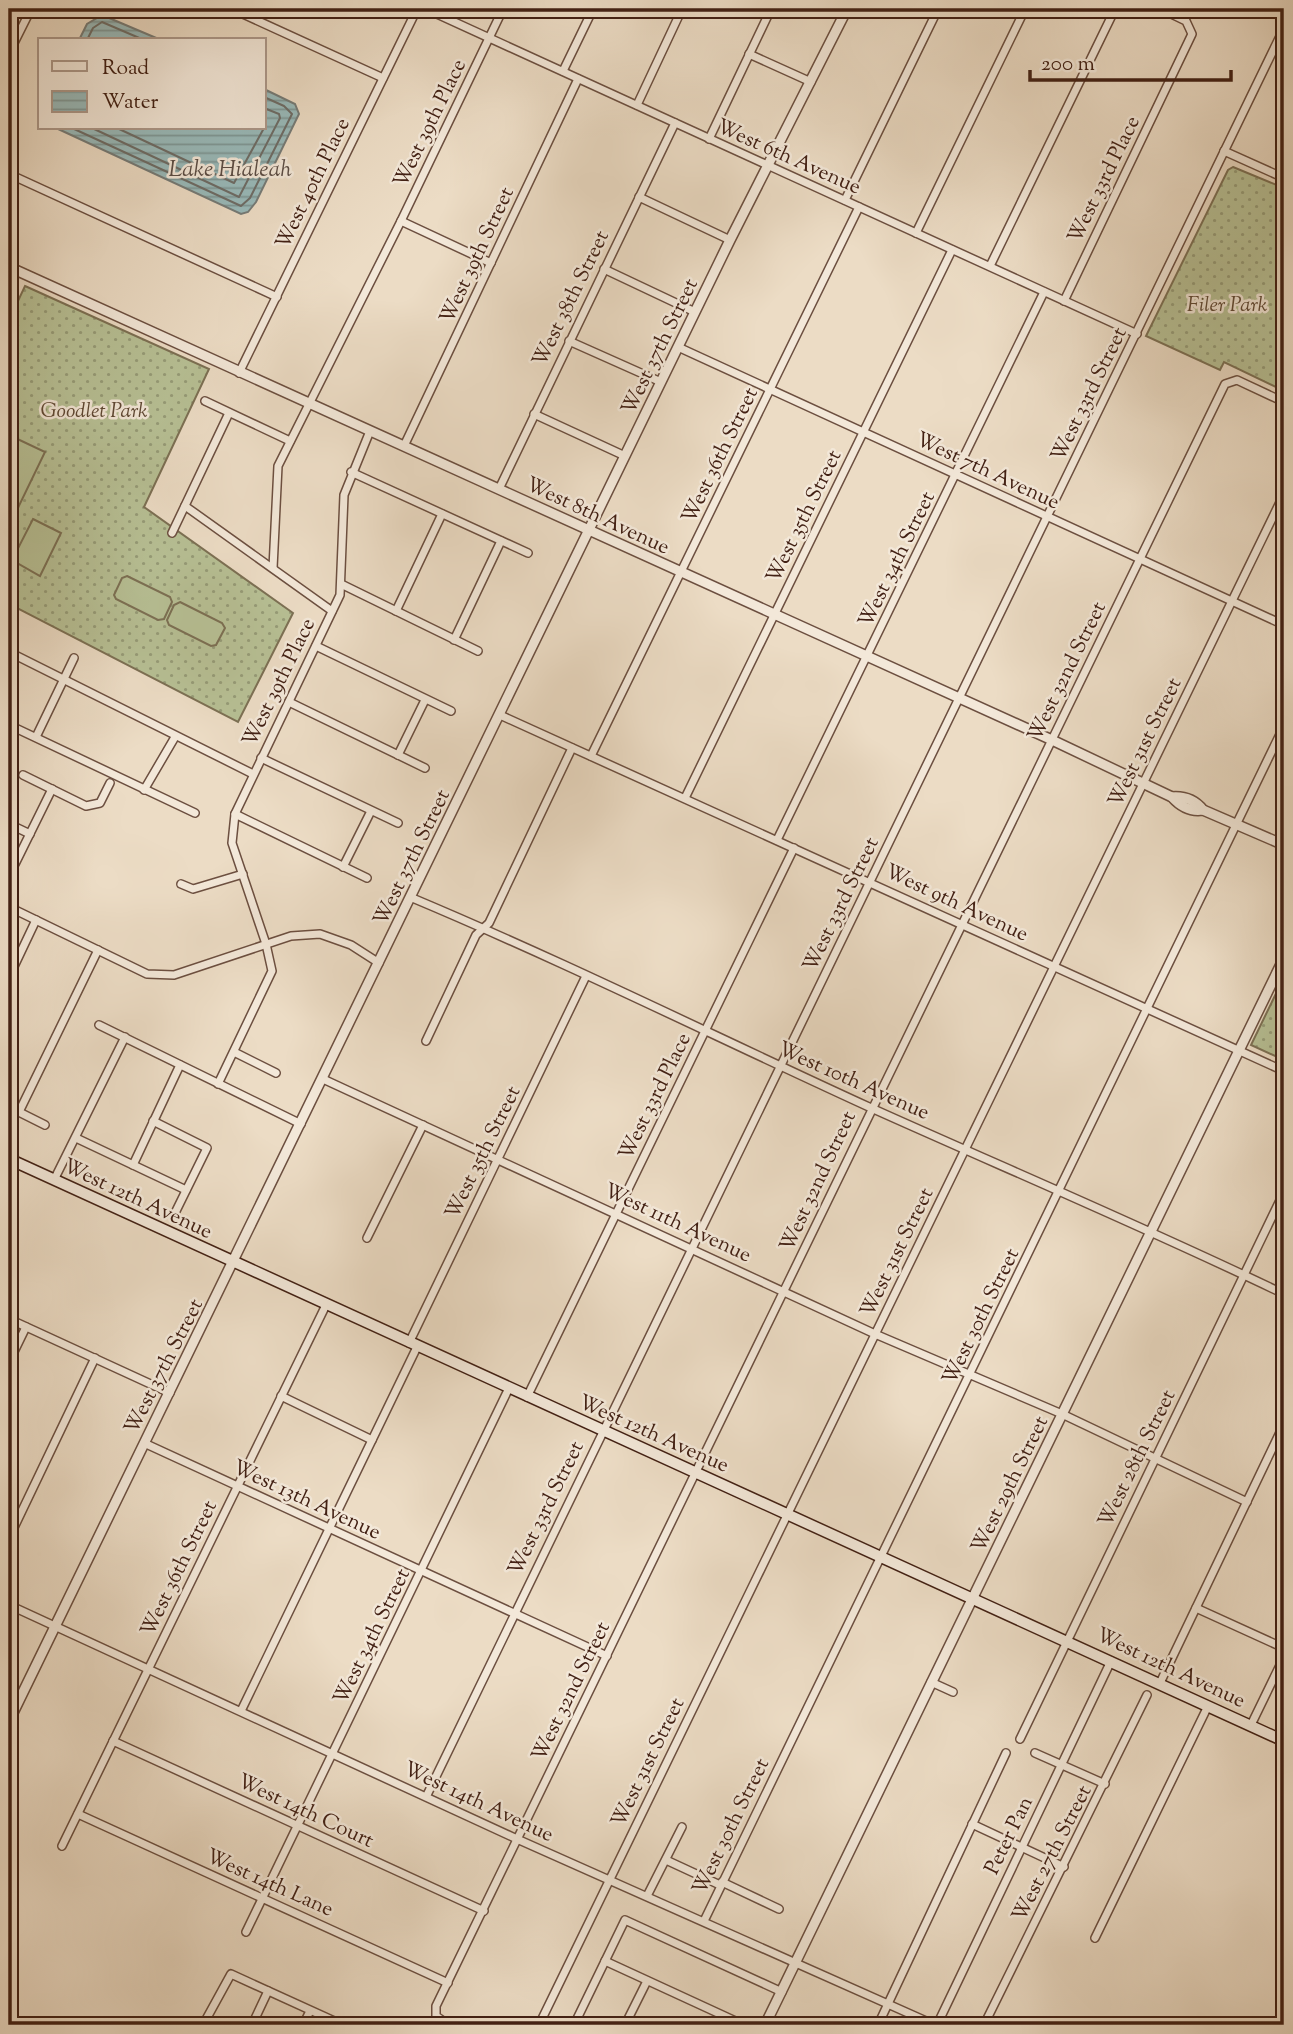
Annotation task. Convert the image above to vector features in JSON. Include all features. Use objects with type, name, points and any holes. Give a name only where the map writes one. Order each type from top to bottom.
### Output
[{"type":"main road","name":"West 12th Avenue","points":[[9,1160],[1284,1741]]},
{"type":"street","points":[[9,54],[31,9]]},
{"type":"street","points":[[232,9],[383,78]]},
{"type":"street","name":"West 40th Place","points":[[239,373],[417,9]]},
{"type":"street","name":"West 6th Avenue","points":[[426,9],[1137,334]]},
{"type":"street","name":"West 39th Place","points":[[273,568],[278,466],[401,221],[503,9]]},
{"type":"street","points":[[563,71],[593,9]]},
{"type":"street","points":[[636,105],[682,9]]},
{"type":"street","points":[[709,139],[771,9]]},
{"type":"street","name":"West 37th Street","points":[[9,1721],[234,1264],[730,240],[847,9]]},
{"type":"street","points":[[845,200],[938,9]]},
{"type":"street","points":[[916,233],[1025,9]]},
{"type":"street","points":[[990,266],[1115,9]]},
{"type":"street","name":"West 33rd Place","points":[[1064,301],[1192,34],[1186,21],[1161,9]]},
{"type":"street","name":"West 33rd Street","points":[[427,1796],[1284,28]]},
{"type":"street","points":[[749,54],[811,82]]},
{"type":"street","name":"West 39th Street","points":[[404,446],[579,79]]},
{"type":"street","name":"West 38th Street","points":[[499,489],[675,123]]},
{"type":"street","points":[[1224,151],[1284,178]]},
{"type":"street","points":[[9,174],[277,297]]},
{"type":"street","points":[[639,197],[730,240]]},
{"type":"street","name":"West 36th Street","points":[[591,756],[859,207]]},
{"type":"street","points":[[401,221],[491,263]]},
{"type":"street","name":"West 35th Street","points":[[685,798],[952,250]]},
{"type":"street","name":"West 8th Avenue","points":[[9,267],[1052,740],[1172,797],[1181,796],[1197,803],[1203,810],[1284,845]]},
{"type":"street","points":[[604,269],[695,312]]},
{"type":"street","name":"West 34th Street","points":[[777,840],[1044,292]]},
{"type":"street","points":[[569,341],[661,382]]},
{"type":"street","name":"West 7th Avenue","points":[[678,347],[1284,625]]},
{"type":"street","name":"West 32nd Street","points":[[449,2025],[436,2015],[439,2000],[1225,384],[1231,380],[1284,402]]},
{"type":"street","points":[[205,401],[290,441]]},
{"type":"street","points":[[172,533],[229,413]]},
{"type":"street","points":[[534,414],[625,456]]},
{"type":"street","name":"West 39th Place","points":[[267,944],[232,843],[235,814],[332,611],[341,584],[344,495],[351,472],[370,431]]},
{"type":"street","points":[[351,472],[528,553]]},
{"type":"street","name":"West 31st Street","points":[[540,2025],[608,1880],[789,1515],[1284,494]]},
{"type":"street","points":[[185,506],[332,611]]},
{"type":"street","points":[[396,611],[442,514]]},
{"type":"street","points":[[454,639],[500,541]]},
{"type":"street","points":[[341,584],[478,651]]},
{"type":"street","points":[[316,646],[425,700],[451,710]]},
{"type":"street","points":[[9,652],[63,682],[253,774]]},
{"type":"street","points":[[36,737],[74,658]]},
{"type":"street","points":[[398,755],[425,700]]},
{"type":"street","points":[[289,702],[425,768]]},
{"type":"street","name":"West 9th Avenue","points":[[500,715],[1284,1071]]},
{"type":"street","points":[[9,725],[195,813]]},
{"type":"street","name":"West 30th Street","points":[[704,1921],[1284,726]]},
{"type":"street","points":[[144,790],[175,737]]},
{"type":"street","points":[[426,1041],[476,935],[489,923],[572,748]]},
{"type":"street","points":[[261,758],[398,823]]},
{"type":"street","points":[[23,775],[86,806],[100,803],[110,783]]},
{"type":"street","points":[[15,864],[52,789]]},
{"type":"street","points":[[343,867],[371,811]]},
{"type":"street","points":[[235,814],[367,878]]},
{"type":"street","points":[[9,824],[30,834]]},
{"type":"street","name":"West 33rd Place","points":[[527,1396],[794,848]]},
{"type":"street","points":[[181,884],[193,889],[243,874]]},
{"type":"street","name":"West 10th Avenue","points":[[411,897],[1284,1294]]},
{"type":"street","points":[[9,907],[148,974],[174,975],[291,936],[320,933],[351,945],[379,962]]},
{"type":"street","points":[[9,977],[36,920]]},
{"type":"street","points":[[218,1084],[272,971],[267,944]]},
{"type":"street","points":[[19,1112],[98,950]]},
{"type":"street","name":"West 29th Street","points":[[765,2025],[1284,957]]},
{"type":"street","name":"West 35th Street","points":[[240,1711],[372,1440],[498,1158],[586,976]]},
{"type":"street","points":[[99,1025],[301,1124]]},
{"type":"street","points":[[54,1180],[125,1037]]},
{"type":"street","points":[[234,1052],[276,1073]]},
{"type":"street","points":[[133,1165],[180,1065]]},
{"type":"street","name":"West 11th Avenue","points":[[323,1079],[785,1290],[875,1334],[1062,1414],[1247,1502]]},
{"type":"street","points":[[9,1107],[45,1125]]},
{"type":"street","points":[[153,1121],[207,1148],[175,1213]]},
{"type":"street","points":[[367,1238],[423,1125]]},
{"type":"street","points":[[76,1138],[186,1190]]},
{"type":"street","name":"West 28th Street","points":[[1020,1740],[1284,1192]]},
{"type":"street","name":"West 36th Street","points":[[62,1846],[326,1305]]},
{"type":"street","points":[[9,1319],[170,1393]]},
{"type":"street","points":[[9,1362],[26,1327]]},
{"type":"street","points":[[9,1538],[96,1358]]},
{"type":"street","name":"West 34th Street","points":[[246,1932],[509,1388]]},
{"type":"street","points":[[281,1396],[372,1440]]},
{"type":"street","points":[[1160,1683],[1284,1423]]},
{"type":"street","name":"West 13th Avenue","points":[[144,1443],[607,1656]]},
{"type":"street","name":"West 14th Avenue","points":[[9,1605],[517,1839],[936,2025]]},
{"type":"street","points":[[1196,1608],[1284,1648]]},
{"type":"street","points":[[1251,1726],[1284,1657]]},
{"type":"street","name":"Peter Pan","points":[[936,2025],[1111,1661]]},
{"type":"street","points":[[930,1682],[953,1692]]},
{"type":"street","name":"West 27th Street","points":[[984,2025],[1147,1695]]},
{"type":"street","points":[[1095,1938],[1208,1706]]},
{"type":"street","name":"West 14th Court","points":[[113,1741],[484,1911]]},
{"type":"street","points":[[878,2025],[1006,1753]]},
{"type":"street","points":[[1035,1753],[1105,1784]]},
{"type":"street","name":"West 14th Lane","points":[[78,1814],[448,1983]]},
{"type":"street","points":[[972,1824],[1064,1867]]},
{"type":"street","points":[[647,1896],[682,1827]]},
{"type":"street","points":[[666,1860],[779,1909]]},
{"type":"street","points":[[9,1885],[14,1874]]},
{"type":"street","points":[[574,2025],[625,1920],[782,1992]]},
{"type":"street","points":[[605,1961],[744,2025]]},
{"type":"street","points":[[203,2025],[231,1974],[342,2025]]},
{"type":"street","points":[[625,2025],[647,1981]]},
{"type":"street","points":[[252,2025],[268,1991]]},
{"type":"street","points":[[303,2025],[310,2011]]},
{"type":"green space","name":"Filer Park","points":[[1233,167],[1284,188],[1284,391],[1224,362],[1220,370],[1146,336],[1228,170]]},
{"type":"green space","name":"Goodlet Park","points":[[25,286],[209,369],[144,507],[293,613],[238,722],[9,604],[9,320]]},
{"type":"green space","points":[[9,435],[45,452],[15,514],[9,511]]},
{"type":"green space","points":[[33,519],[61,533],[40,576],[12,560]]},
{"type":"green space","points":[[127,576],[170,597],[172,602],[164,619],[158,620],[116,599],[114,595],[122,578]]},
{"type":"green space","points":[[180,602],[222,623],[225,628],[216,645],[211,646],[169,625],[167,620],[174,605]]},
{"type":"green space","points":[[1284,977],[1284,1060],[1251,1045]]},
{"type":"water","points":[[102,15],[156,38],[80,38],[87,24]]},
{"type":"water","name":"Lake Hialeah","points":[[266,90],[295,104],[299,114],[256,202],[248,212],[241,214],[60,130],[266,130]]}]
